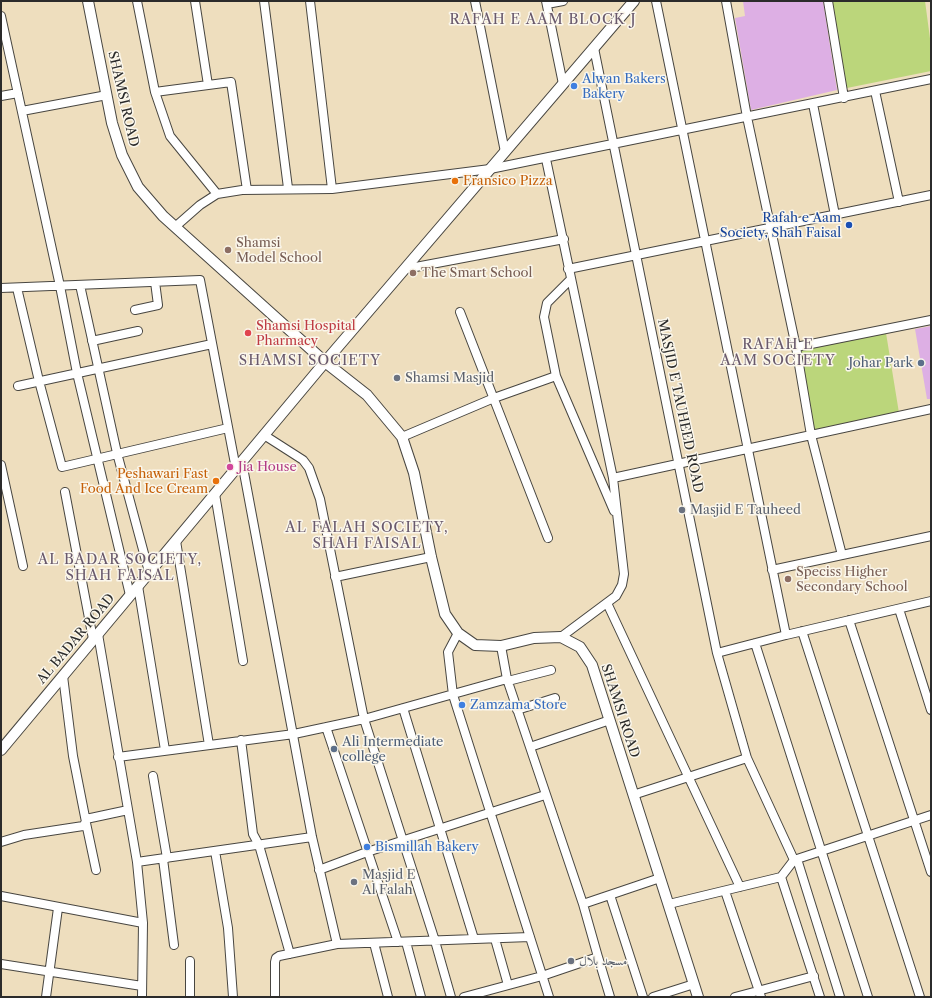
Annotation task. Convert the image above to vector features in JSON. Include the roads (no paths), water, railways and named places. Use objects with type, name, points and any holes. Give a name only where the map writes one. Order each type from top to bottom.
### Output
[{"type":"street","name":"SHAMSI ROAD","points":[[88,1],[107,95],[122,155],[135,181],[163,216],[325,362],[367,395],[402,436],[414,474],[431,557],[445,614],[458,633],[475,645],[501,646],[534,638],[561,637],[580,647],[592,664],[698,997]]},
{"type":"street","points":[[138,1],[155,92],[170,136],[217,194]]},
{"type":"street","points":[[195,1],[208,85]]},
{"type":"street","points":[[264,1],[288,188]]},
{"type":"street","points":[[310,1],[332,189]]},
{"type":"street","points":[[475,1],[505,152]]},
{"type":"street","points":[[563,1],[546,2],[563,84]]},
{"type":"street","name":"AL BADAR ROAD","points":[[1,750],[325,362],[634,1]]},
{"type":"street","points":[[656,1],[786,635]]},
{"type":"street","points":[[726,1],[747,117],[796,347],[811,435],[842,555]]},
{"type":"street","points":[[828,1],[844,98]]},
{"type":"street","points":[[1,16],[60,286],[77,373],[130,595]]},
{"type":"street","name":"MASJID E TAUHEED ROAD","points":[[594,48],[613,146],[680,463],[717,653],[748,758],[795,860],[840,997]]},
{"type":"street","points":[[175,227],[200,205],[217,194],[247,190],[288,188],[332,189],[490,169],[613,146],[931,79]]},
{"type":"street","points":[[155,92],[231,82],[247,190]]},
{"type":"street","points":[[875,91],[899,202]]},
{"type":"street","points":[[1,96],[18,92]]},
{"type":"street","points":[[22,111],[107,95]]},
{"type":"street","points":[[813,104],[835,215]]},
{"type":"street","points":[[546,159],[613,478],[624,574],[622,585],[616,596],[561,637]]},
{"type":"street","points":[[568,269],[931,195]]},
{"type":"street","points":[[405,269],[564,239]]},
{"type":"street","points":[[571,279],[548,303],[545,309],[544,317],[556,376],[618,520]]},
{"type":"street","points":[[1,288],[200,280],[228,428],[239,466],[294,734],[312,837],[337,944]]},
{"type":"street","points":[[135,310],[158,305],[155,282]]},
{"type":"street","points":[[80,285],[117,453],[149,572]]},
{"type":"street","points":[[17,288],[61,466],[228,428]]},
{"type":"street","points":[[460,312],[548,538]]},
{"type":"street","points":[[796,347],[931,320]]},
{"type":"street","points":[[92,341],[138,331]]},
{"type":"street","points":[[18,386],[212,344]]},
{"type":"street","points":[[402,436],[494,398],[556,376]]},
{"type":"street","points":[[613,478],[931,409]]},
{"type":"street","points":[[264,435],[303,460],[309,468],[320,499],[364,719],[435,941],[451,997]]},
{"type":"street","points":[[1,465],[23,566]]},
{"type":"street","points":[[65,492],[96,636],[137,862],[143,923],[142,997]]},
{"type":"street","points":[[215,494],[243,661]]},
{"type":"street","points":[[772,570],[931,536]]},
{"type":"street","points":[[176,541],[209,745]]},
{"type":"street","points":[[335,577],[431,557]]},
{"type":"street","points":[[138,586],[165,750]]},
{"type":"street","points":[[717,653],[802,631],[931,601]]},
{"type":"street","points":[[607,603],[740,887]]},
{"type":"street","points":[[900,608],[931,710]]},
{"type":"street","points":[[849,620],[931,872]]},
{"type":"street","points":[[802,631],[920,997]]},
{"type":"street","points":[[458,633],[448,652],[453,695],[549,997]]},
{"type":"street","points":[[755,643],[868,997]]},
{"type":"street","points":[[501,646],[508,680],[517,710],[584,904],[610,997]]},
{"type":"street","points":[[118,757],[294,734],[364,719],[508,680],[551,670]]},
{"type":"street","points":[[63,676],[73,756],[96,870]]},
{"type":"street","points":[[517,710],[555,698]]},
{"type":"street","points":[[403,708],[474,939]]},
{"type":"street","points":[[530,747],[610,720]]},
{"type":"street","points":[[326,727],[367,852],[402,942],[421,997]]},
{"type":"street","points":[[242,740],[253,834],[259,845],[290,954]]},
{"type":"street","points":[[633,794],[748,758]]},
{"type":"street","points":[[153,776],[165,858],[174,945]]},
{"type":"street","points":[[319,870],[367,852],[545,794]]},
{"type":"street","points":[[1,842],[24,835],[83,826],[86,821],[128,810]]},
{"type":"street","points":[[669,904],[781,877],[795,860],[931,815]]},
{"type":"street","points":[[137,862],[312,837]]},
{"type":"street","points":[[215,851],[228,928],[233,997]]},
{"type":"street","points":[[781,877],[820,997]]},
{"type":"street","points":[[584,904],[660,878]]},
{"type":"street","points":[[725,891],[760,994]]},
{"type":"street","points":[[610,895],[642,997]]},
{"type":"street","points":[[1,896],[143,923]]},
{"type":"street","points":[[46,997],[58,908]]},
{"type":"street","points":[[275,997],[276,958],[290,954],[337,944],[530,937]]},
{"type":"street","points":[[495,939],[508,985]]},
{"type":"street","points":[[374,943],[388,997]]},
{"type":"street","points":[[464,997],[490,994],[508,985],[542,976],[598,957]]},
{"type":"street","points":[[190,961],[190,997]]},
{"type":"street","points":[[1,964],[142,986]]},
{"type":"street","points":[[735,997],[760,994],[814,976]]},
{"type":"street","points":[[653,997],[694,984]]},
{"type":"place","name":"Alwan Bakers Bakery","points":[[574,86]]},
{"type":"place","name":"Fransico Pizza","points":[[455,181]]},
{"type":"place","name":"Rafah e Aam Society, Shah Faisal","points":[[849,225]]},
{"type":"place","name":"Shamsi Model School","points":[[228,250]]},
{"type":"place","name":"The Smart School","points":[[413,273]]},
{"type":"place","name":"Shamsi Hospital Pharmacy","points":[[248,333]]},
{"type":"place","name":"Johar Park","points":[[921,363]]},
{"type":"place","name":"Shamsi Masjid","points":[[397,378]]},
{"type":"place","name":"Jia House","points":[[230,467]]},
{"type":"place","name":"Peshawari Fast Food And Ice Cream","points":[[216,481]]},
{"type":"place","name":"Masjid E Tauheed","points":[[682,510]]},
{"type":"place","name":"Speciss Higher Secondary School","points":[[788,579]]},
{"type":"place","name":"Zamzama Store","points":[[462,705]]},
{"type":"place","name":"Ali Intermediate college","points":[[334,749]]},
{"type":"place","name":"Bismillah Bakery","points":[[367,847]]},
{"type":"place","name":"Masjid E Al Falah","points":[[354,882]]},
{"type":"place","name":"مسجد بلال","points":[[571,961]]},
{"type":"district","name":"RAFAH E AAM BLOCK J","points":[[543,20]]},
{"type":"district","name":"RAFAH E AAM SOCIETY","points":[[778,354]]},
{"type":"district","name":"SHAMSI SOCIETY","points":[[310,361]]},
{"type":"district","name":"AL FALAH SOCIETY, SHAH FAISAL","points":[[367,536]]},
{"type":"district","name":"AL BADAR SOCIETY, SHAH FAISAL","points":[[120,568]]}]
